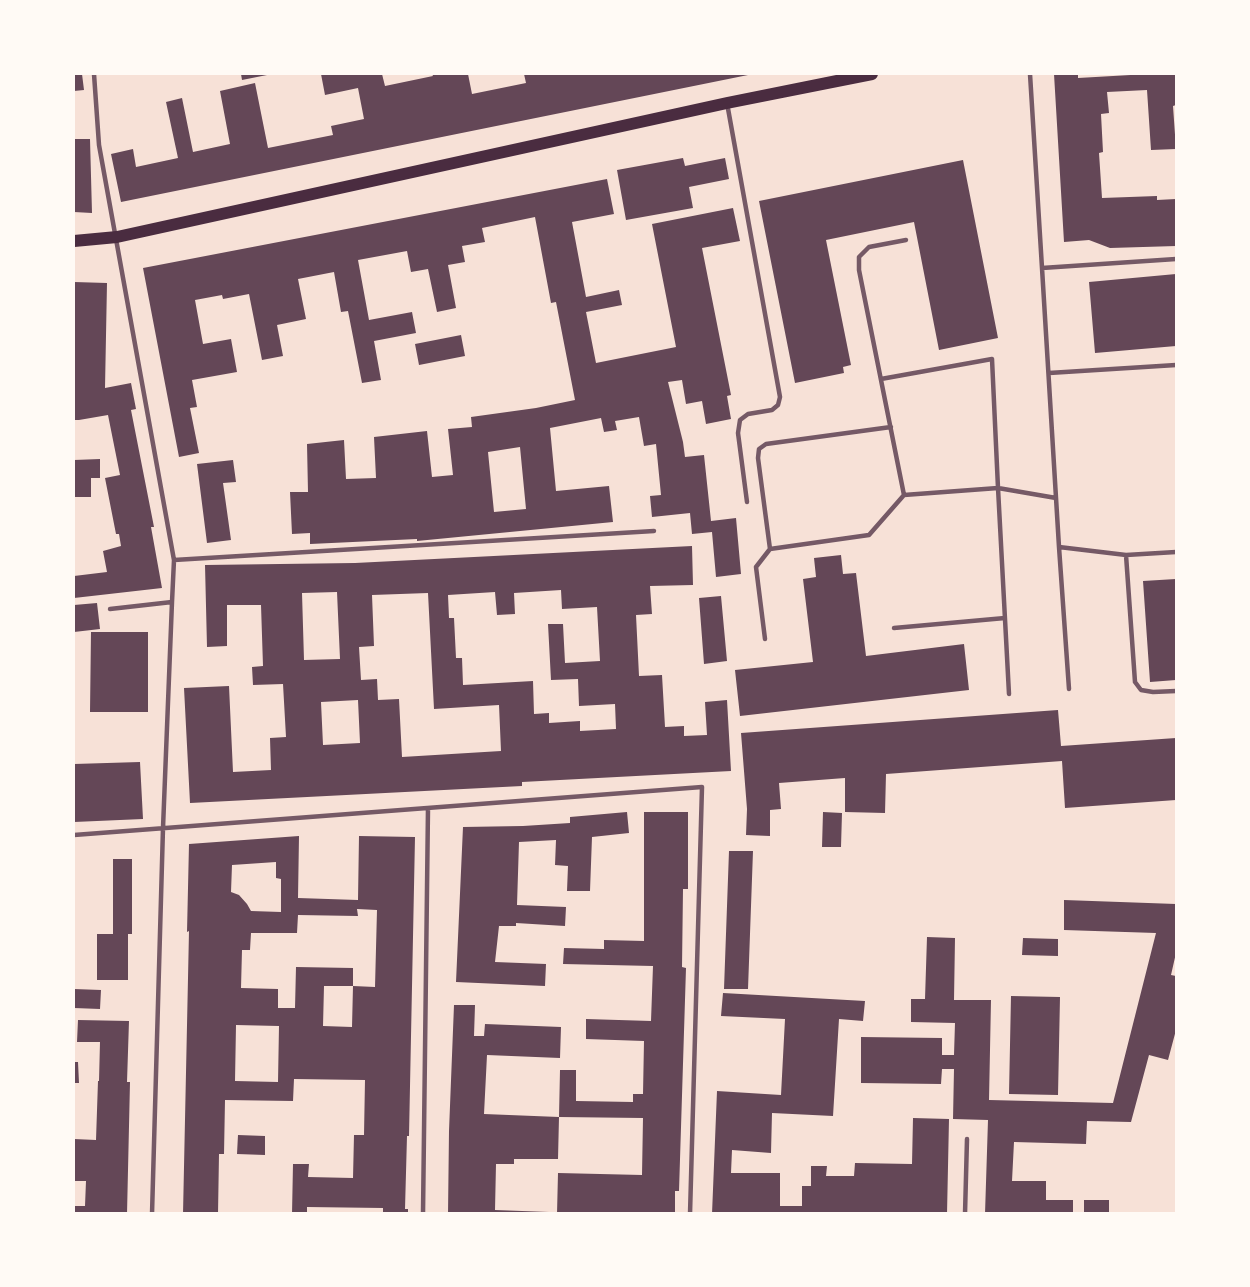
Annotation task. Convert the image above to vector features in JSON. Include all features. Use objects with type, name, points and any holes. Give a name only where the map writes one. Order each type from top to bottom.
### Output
[{"type":"main road","points":[[74,241],[117,237],[727,103],[872,74]]},
{"type":"lane","points":[[94,74],[99,145],[174,560],[163,828],[152,1214]]},
{"type":"lane","points":[[1030,74],[1069,689]]},
{"type":"lane","points":[[727,103],[780,397],[778,405],[772,410],[748,414],[740,420],[738,433],[747,502]]},
{"type":"lane","points":[[904,495],[859,270],[859,257],[869,247],[906,240]]},
{"type":"lane","points":[[1042,268],[1176,259]]},
{"type":"lane","points":[[881,379],[992,359],[1009,694]]},
{"type":"lane","points":[[1049,373],[1176,365]]},
{"type":"lane","points":[[770,549],[758,458],[759,449],[766,444],[891,427]]},
{"type":"lane","points":[[765,639],[756,567],[770,549],[869,535],[904,495],[998,488],[1056,498]]},
{"type":"lane","points":[[174,560],[654,531]]},
{"type":"lane","points":[[1059,547],[1126,555],[1176,552]]},
{"type":"lane","points":[[1126,555],[1135,682],[1141,690],[1176,691]]},
{"type":"lane","points":[[110,609],[172,602]]},
{"type":"lane","points":[[894,628],[1005,618]]},
{"type":"lane","points":[[74,835],[702,787],[690,1214]]},
{"type":"lane","points":[[423,1214],[428,807]]},
{"type":"lane","points":[[965,1214],[967,1139]]},
{"type":"building","points":[[74,74],[82,74],[84,90],[74,91]]},
{"type":"building","points":[[241,74],[267,74],[267,75],[242,80]]},
{"type":"building","points":[[321,74],[382,74],[385,86],[433,76],[432,74],[468,74],[472,94],[526,83],[524,74],[748,75],[121,202],[111,154],[133,149],[136,167],[178,158],[166,102],[182,98],[193,152],[230,144],[220,91],[255,83],[268,148],[333,135],[331,126],[364,119],[358,88],[325,95]]},
{"type":"building","points":[[1054,74],[1078,74],[1078,78],[1176,74],[1176,105],[1173,106],[1176,149],[1151,150],[1147,90],[1107,92],[1109,113],[1101,114],[1103,152],[1099,153],[1102,198],[1157,196],[1157,200],[1176,199],[1176,246],[1110,248],[1089,240],[1064,242]]},
{"type":"building","points":[[74,139],[90,139],[92,213],[74,212]]},
{"type":"building","points":[[683,158],[685,166],[725,158],[729,179],[689,187],[693,208],[626,220],[617,170]]},
{"type":"building","points":[[963,160],[998,338],[939,350],[914,222],[826,240],[851,365],[843,367],[844,373],[795,383],[759,201]]},
{"type":"building","points":[[607,179],[614,214],[572,222],[586,297],[619,290],[622,305],[586,312],[596,363],[676,347],[652,224],[733,208],[740,241],[702,248],[731,395],[727,396],[731,419],[706,424],[702,401],[686,404],[682,380],[668,382],[685,457],[704,455],[711,521],[736,518],[741,574],[716,577],[712,532],[692,534],[690,513],[652,517],[650,496],[661,495],[656,444],[644,446],[639,417],[615,421],[617,430],[604,432],[601,418],[550,428],[556,491],[609,486],[613,522],[417,541],[417,539],[310,544],[310,533],[292,534],[290,492],[308,492],[307,444],[344,440],[346,479],[376,478],[374,437],[427,431],[432,477],[453,475],[448,429],[472,427],[471,417],[575,400],[556,302],[551,303],[535,217],[482,228],[485,242],[462,246],[465,262],[448,265],[456,308],[437,312],[428,269],[411,272],[407,251],[358,260],[369,320],[412,312],[416,333],[374,341],[381,380],[362,383],[348,311],[341,312],[334,272],[298,279],[306,319],[277,325],[283,356],[262,360],[249,294],[223,299],[222,295],[195,300],[203,344],[231,339],[237,372],[192,380],[197,407],[190,408],[199,453],[179,457],[143,268]],"holes":[[[520,447],[526,509],[494,512],[488,452]]]},
{"type":"building","points":[[1176,274],[1176,346],[1095,353],[1089,282]]},
{"type":"building","points":[[74,282],[107,283],[105,388],[131,383],[136,409],[131,410],[154,527],[151,527],[162,588],[74,598],[74,576],[107,572],[103,551],[121,546],[119,534],[116,534],[105,478],[120,475],[108,415],[74,420]]},
{"type":"building","points":[[461,335],[465,356],[419,365],[415,344]]},
{"type":"building","points":[[100,459],[100,478],[91,478],[91,497],[74,497],[74,460]]},
{"type":"building","points":[[233,460],[236,482],[223,483],[231,540],[207,543],[197,464]]},
{"type":"building","points":[[692,546],[693,585],[650,586],[652,614],[636,615],[639,676],[662,675],[665,727],[684,726],[684,736],[707,735],[705,702],[727,700],[731,771],[522,782],[522,786],[190,803],[184,688],[229,686],[233,772],[271,770],[270,738],[286,737],[283,684],[253,685],[252,667],[263,666],[261,605],[227,605],[227,646],[207,647],[205,565],[355,563]],"holes":[[[561,590],[562,609],[597,607],[600,661],[565,663],[563,624],[548,624],[551,680],[578,679],[579,706],[615,704],[616,729],[580,731],[580,721],[549,723],[549,713],[534,714],[533,681],[463,685],[462,658],[456,658],[454,618],[449,618],[448,595],[495,592],[497,615],[515,614],[514,593]],[[337,592],[340,659],[304,660],[302,593]],[[428,593],[434,709],[499,705],[501,751],[402,757],[399,699],[378,700],[377,679],[361,680],[359,647],[374,646],[372,595]],[[358,700],[360,743],[323,745],[321,702]]]},
{"type":"building","points":[[841,555],[843,574],[856,573],[866,656],[964,644],[969,690],[740,716],[735,670],[813,662],[803,579],[816,577],[814,558]]},
{"type":"building","points":[[1176,579],[1176,680],[1150,682],[1143,581]]},
{"type":"building","points":[[721,596],[727,661],[704,664],[699,598]]},
{"type":"building","points":[[97,603],[100,629],[74,632],[74,605]]},
{"type":"building","points":[[91,632],[148,632],[148,712],[90,712]]},
{"type":"building","points":[[1058,710],[1061,746],[1176,738],[1176,800],[1065,808],[1062,761],[886,774],[885,813],[845,812],[845,778],[779,783],[781,809],[770,810],[770,836],[746,835],[747,809],[741,733]]},
{"type":"building","points":[[140,762],[143,819],[74,822],[74,764]]},
{"type":"building","points":[[627,812],[629,833],[592,837],[590,891],[567,891],[568,866],[555,865],[556,840],[519,842],[517,905],[566,907],[565,926],[516,923],[516,926],[499,926],[495,962],[546,964],[545,986],[456,982],[463,827],[570,823],[570,817]]},
{"type":"building","points":[[644,812],[688,812],[688,889],[683,889],[682,967],[686,968],[679,1191],[675,1191],[675,1214],[557,1214],[558,1173],[642,1175],[643,1118],[559,1117],[560,1070],[576,1070],[576,1101],[633,1102],[633,1094],[643,1094],[644,1041],[586,1039],[586,1019],[651,1021],[653,966],[563,964],[564,948],[604,949],[604,940],[644,941]]},
{"type":"building","points":[[823,812],[842,813],[841,847],[822,847]]},
{"type":"building","points":[[299,836],[298,898],[358,900],[359,836],[415,837],[409,1136],[407,1136],[405,1209],[408,1209],[408,1214],[383,1214],[383,1208],[307,1207],[307,1214],[292,1214],[293,1164],[309,1164],[308,1177],[353,1178],[354,1135],[364,1135],[365,1080],[294,1079],[293,1101],[225,1100],[224,1154],[219,1154],[218,1214],[183,1214],[189,844]],"holes":[[[276,862],[276,878],[281,879],[281,912],[251,911],[239,895],[231,892],[232,865]],[[357,909],[377,910],[375,987],[353,986],[353,968],[296,967],[295,1008],[278,1008],[278,989],[241,988],[242,950],[250,950],[251,933],[297,933],[298,915],[358,916]],[[324,986],[353,986],[352,1027],[323,1026]],[[236,1025],[279,1026],[278,1082],[235,1081]]]},
{"type":"building","points":[[729,851],[753,851],[748,989],[724,989]]},
{"type":"building","points":[[113,859],[132,859],[132,934],[128,934],[128,980],[97,980],[97,934],[113,934]]},
{"type":"building","points":[[1064,900],[1176,904],[1176,953],[1171,975],[1176,976],[1176,1030],[1168,1060],[1149,1055],[1131,1122],[1087,1121],[1086,1144],[1014,1142],[1012,1181],[1046,1181],[1046,1200],[1073,1200],[1073,1214],[985,1214],[988,1120],[953,1119],[954,1069],[942,1069],[941,1084],[861,1083],[861,1037],[942,1038],[942,1055],[954,1055],[955,1023],[911,1022],[911,999],[925,999],[927,937],[955,938],[954,1000],[991,1000],[989,1100],[1113,1103],[1156,933],[1064,930]]},
{"type":"building","points":[[1023,938],[1058,939],[1058,956],[1022,955]]},
{"type":"building","points":[[74,989],[101,990],[100,1009],[74,1008]]},
{"type":"building","points":[[723,993],[865,1001],[863,1021],[839,1019],[833,1116],[772,1113],[771,1153],[732,1150],[731,1173],[780,1173],[780,1206],[802,1206],[802,1186],[811,1186],[811,1166],[827,1166],[826,1176],[854,1176],[855,1163],[912,1164],[913,1118],[949,1119],[947,1214],[712,1214],[717,1091],[781,1095],[785,1019],[721,1016]]},
{"type":"building","points":[[1011,996],[1060,997],[1058,1095],[1009,1094]]},
{"type":"building","points":[[454,1005],[475,1005],[474,1036],[484,1036],[485,1024],[561,1027],[560,1058],[487,1055],[484,1114],[559,1117],[558,1159],[514,1159],[514,1164],[496,1164],[495,1210],[549,1212],[549,1214],[448,1214]]},
{"type":"building","points":[[78,1020],[129,1021],[127,1214],[74,1214],[74,1206],[85,1206],[86,1181],[74,1181],[74,1139],[96,1140],[100,1042],[77,1042]]},
{"type":"building","points":[[74,1062],[78,1062],[79,1083],[74,1083]]},
{"type":"building","points":[[238,1135],[265,1136],[265,1155],[237,1154]]},
{"type":"building","points":[[1084,1200],[1109,1200],[1109,1214],[1084,1214]]}]
